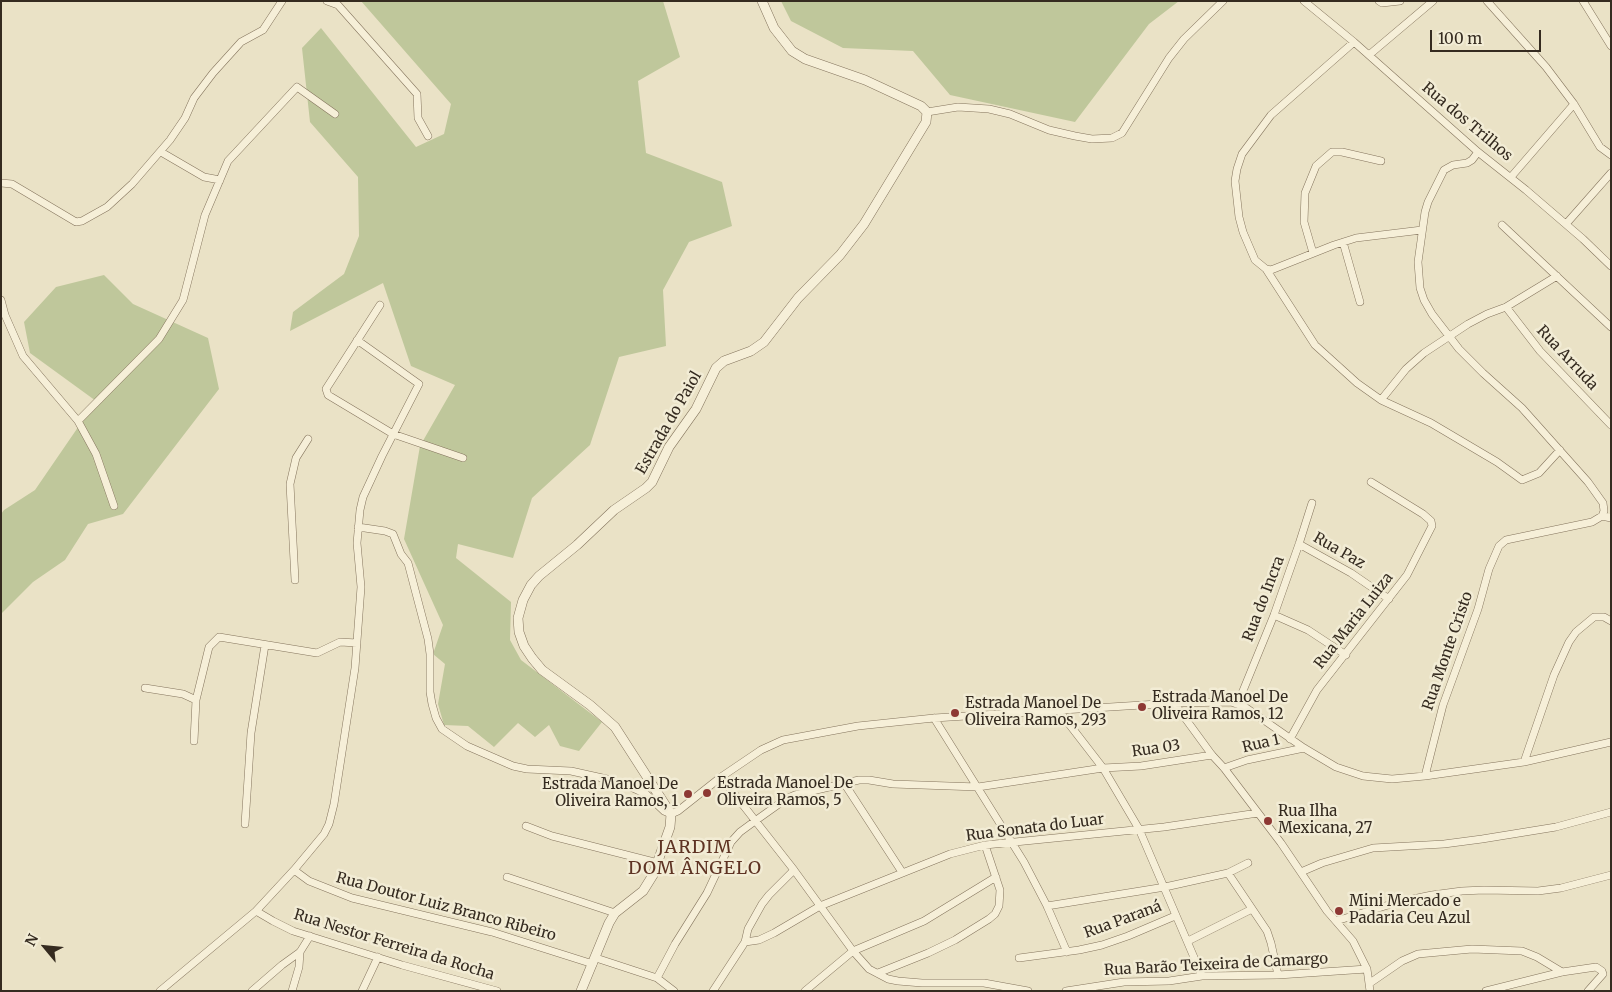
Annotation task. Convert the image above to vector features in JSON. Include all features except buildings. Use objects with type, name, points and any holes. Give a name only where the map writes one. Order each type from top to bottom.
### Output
[{"type":"street","points":[[1,183],[12,184],[76,222],[82,221],[107,206],[132,184],[161,152],[178,129],[194,98],[208,79],[241,42],[263,30],[282,1]]},
{"type":"street","points":[[327,1],[338,5],[417,94],[418,118],[428,136]]},
{"type":"street","points":[[762,1],[774,28],[792,51],[806,59],[865,80],[924,109],[958,107],[989,109],[1010,114],[1043,128],[1092,140],[1112,138],[1122,133],[1169,58],[1184,38],[1223,1]]},
{"type":"street","name":"Rua dos Trilhos","points":[[1304,1],[1354,42],[1478,152],[1566,224],[1611,266]]},
{"type":"street","points":[[1379,1],[1382,3],[1400,1]]},
{"type":"street","points":[[1369,56],[1433,1]]},
{"type":"street","points":[[1487,1],[1546,67],[1574,104],[1600,147],[1611,155]]},
{"type":"street","points":[[1583,1],[1611,46]]},
{"type":"street","points":[[1354,42],[1271,115],[1242,154],[1235,181],[1239,217],[1255,260],[1266,269],[1314,345],[1357,383],[1381,400],[1431,423],[1497,462],[1522,480],[1539,472],[1560,450]]},
{"type":"street","points":[[78,421],[159,339],[183,300],[205,215],[228,161],[297,87],[335,114]]},
{"type":"street","points":[[1511,178],[1574,104]]},
{"type":"street","name":"Estrada do Paiol","points":[[671,814],[615,727],[604,716],[542,670],[532,658],[524,646],[519,632],[518,618],[523,600],[531,585],[539,576],[577,545],[614,510],[652,482],[669,447],[696,409],[716,368],[724,361],[751,351],[764,342],[798,298],[840,255],[864,224],[921,133],[926,122],[924,109]]},
{"type":"street","points":[[161,152],[204,177],[220,180]]},
{"type":"street","points":[[1313,253],[1304,222],[1305,193],[1316,166],[1332,152],[1342,152],[1381,161]]},
{"type":"street","points":[[1478,152],[1467,163],[1453,165],[1444,170],[1428,202],[1418,262],[1420,288],[1424,300],[1448,336],[1483,373],[1522,408],[1560,450],[1600,498],[1604,508],[1602,516],[1611,518]]},
{"type":"street","points":[[1566,224],[1611,173]]},
{"type":"street","points":[[1502,226],[1611,327]]},
{"type":"street","points":[[1266,269],[1272,270],[1356,238],[1422,230]]},
{"type":"street","points":[[1343,242],[1360,302]]},
{"type":"street","points":[[1381,400],[1406,368],[1448,336],[1487,314],[1506,307],[1557,276]]},
{"type":"street","points":[[1,300],[5,315],[24,356],[78,421],[96,454],[114,506]]},
{"type":"street","points":[[380,304],[326,389],[328,395],[393,434],[463,458]]},
{"type":"street","name":"Rua Arruda","points":[[1506,307],[1540,352],[1611,425]]},
{"type":"street","points":[[160,991],[256,911],[324,834],[332,815],[355,668],[361,588],[357,543],[363,497],[418,384],[357,340]]},
{"type":"street","points":[[296,580],[290,484],[296,458],[308,439]]},
{"type":"street","name":"Rua Maria Luiza","points":[[1290,739],[1317,690],[1389,599],[1412,566],[1432,526],[1431,521],[1414,507],[1371,482]]},
{"type":"street","name":"Rua do Incra","points":[[1238,703],[1274,615],[1312,502]]},
{"type":"street","name":"Rua Monte Cristo","points":[[1425,776],[1443,705],[1478,609],[1489,569],[1499,546],[1506,540],[1592,522],[1602,516]]},
{"type":"street","points":[[358,527],[393,534],[401,554],[408,563],[424,622],[430,654],[430,692],[436,718],[442,729],[452,737],[485,755],[513,766],[528,769],[571,771],[614,781],[633,788],[646,794],[664,811],[671,814],[678,811],[761,750],[783,740],[858,726],[934,718],[1174,703],[1222,701],[1238,703],[1290,739],[1336,767],[1363,776],[1392,779],[1524,762],[1611,742]]},
{"type":"street","name":"Rua Paz","points":[[1299,544],[1351,574],[1389,599]]},
{"type":"street","points":[[1274,615],[1308,630],[1346,655]]},
{"type":"street","points":[[1524,762],[1554,675],[1569,642],[1576,632],[1594,617],[1604,617],[1611,621]]},
{"type":"street","points":[[194,741],[196,700],[209,647],[219,637],[317,653],[340,642],[357,643]]},
{"type":"street","points":[[245,824],[251,733],[265,645]]},
{"type":"street","points":[[145,688],[183,694],[196,700]]},
{"type":"street","points":[[1174,703],[1212,755],[1281,842],[1327,911],[1358,949],[1367,969],[1370,991]]},
{"type":"street","points":[[1059,711],[1103,768],[1139,830],[1202,976]]},
{"type":"street","points":[[934,718],[1013,842],[1047,906],[1067,952]]},
{"type":"street","name":"Rua 1","points":[[1224,768],[1247,760],[1304,748]]},
{"type":"street","name":"Rua 03","points":[[657,978],[674,944],[707,893],[731,842],[755,821],[796,794],[844,783],[869,780],[893,784],[978,787],[1103,768],[1150,765],[1212,755]]},
{"type":"street","points":[[722,777],[862,962],[888,979],[898,981],[984,983],[1028,991]]},
{"type":"street","points":[[844,783],[902,872]]},
{"type":"street","points":[[1301,872],[1331,860],[1373,848],[1444,844],[1482,839],[1556,827],[1611,812]]},
{"type":"street","name":"Rua Sonata do Luar","points":[[745,942],[759,940],[820,906],[902,872],[950,854],[985,845],[1139,830],[1258,813]]},
{"type":"street","points":[[581,991],[615,913],[643,891],[653,875],[670,827],[671,814]]},
{"type":"street","points":[[526,826],[552,836],[658,863]]},
{"type":"street","points":[[878,973],[928,953],[961,936],[995,914],[1000,899],[1000,890],[985,845]]},
{"type":"street","points":[[1047,906],[1165,887],[1228,873],[1248,863]]},
{"type":"street","name":"Rua Doutor Luiz Branco Ribeiro","points":[[294,870],[309,881],[352,898],[492,932],[657,978],[674,991]]},
{"type":"street","points":[[713,991],[745,942],[748,929],[762,904],[794,870]]},
{"type":"street","points":[[1228,873],[1269,936],[1278,976]]},
{"type":"street","points":[[1336,921],[1398,902],[1432,895],[1484,890],[1538,891],[1561,888],[1611,875]]},
{"type":"street","points":[[507,877],[615,913]]},
{"type":"street","points":[[805,991],[853,951],[924,921],[996,877]]},
{"type":"street","points":[[1188,941],[1252,909]]},
{"type":"street","name":"Rua Nestor Ferreira da Rocha","points":[[256,911],[282,925],[310,936],[497,991]]},
{"type":"street","name":"Rua Paraná","points":[[1019,958],[1079,950],[1113,941],[1175,916]]},
{"type":"street","points":[[292,991],[300,952],[310,936]]},
{"type":"street","points":[[1370,983],[1402,961],[1418,954],[1472,949],[1522,951],[1537,957],[1562,972]]},
{"type":"street","points":[[252,991],[300,952]]},
{"type":"street","points":[[362,991],[378,957]]},
{"type":"street","points":[[1486,991],[1592,966],[1602,971],[1601,977],[1588,991]]},
{"type":"street","name":"Rua Barão Teixeira de Camargo","points":[[1066,991],[1124,982],[1169,981],[1202,976],[1278,976],[1367,969]]},
{"type":"green space","points":[[361,1],[663,1],[680,57],[638,81],[646,153],[722,182],[732,226],[689,242],[663,290],[666,346],[619,357],[590,445],[532,498],[513,558],[458,544],[456,558],[511,602],[510,640],[521,660],[602,722],[579,751],[560,746],[549,725],[535,737],[518,723],[494,747],[468,726],[444,725],[438,704],[445,664],[433,654],[443,625],[404,539],[420,446],[455,385],[411,366],[383,283],[290,331],[293,312],[344,274],[359,236],[358,177],[310,122],[302,48],[321,28],[416,147],[444,134],[451,104]]},
{"type":"green space","points":[[781,1],[1179,1],[1149,24],[1075,122],[950,95],[913,51],[843,48],[791,21]]},
{"type":"green space","points":[[104,275],[133,304],[208,338],[219,389],[123,514],[88,524],[65,560],[33,582],[1,614],[1,514],[4,510],[35,490],[96,401],[30,353],[24,322],[56,287]]},
{"type":"place","name":"Estrada Manoel De Oliveira Ramos, 12","points":[[1142,707]]},
{"type":"place","name":"Estrada Manoel De Oliveira Ramos, 293","points":[[955,713]]},
{"type":"place","name":"Estrada Manoel De Oliveira Ramos, 5","points":[[707,793]]},
{"type":"place","name":"Estrada Manoel De Oliveira Ramos, 1","points":[[688,794]]},
{"type":"place","name":"Rua Ilha Mexicana, 27","points":[[1268,821]]},
{"type":"place","name":"Mini Mercado e Padaria Ceu Azul","points":[[1339,911]]},
{"type":"district","name":"JARDIM DOM ÂNGELO","points":[[695,858]]}]
